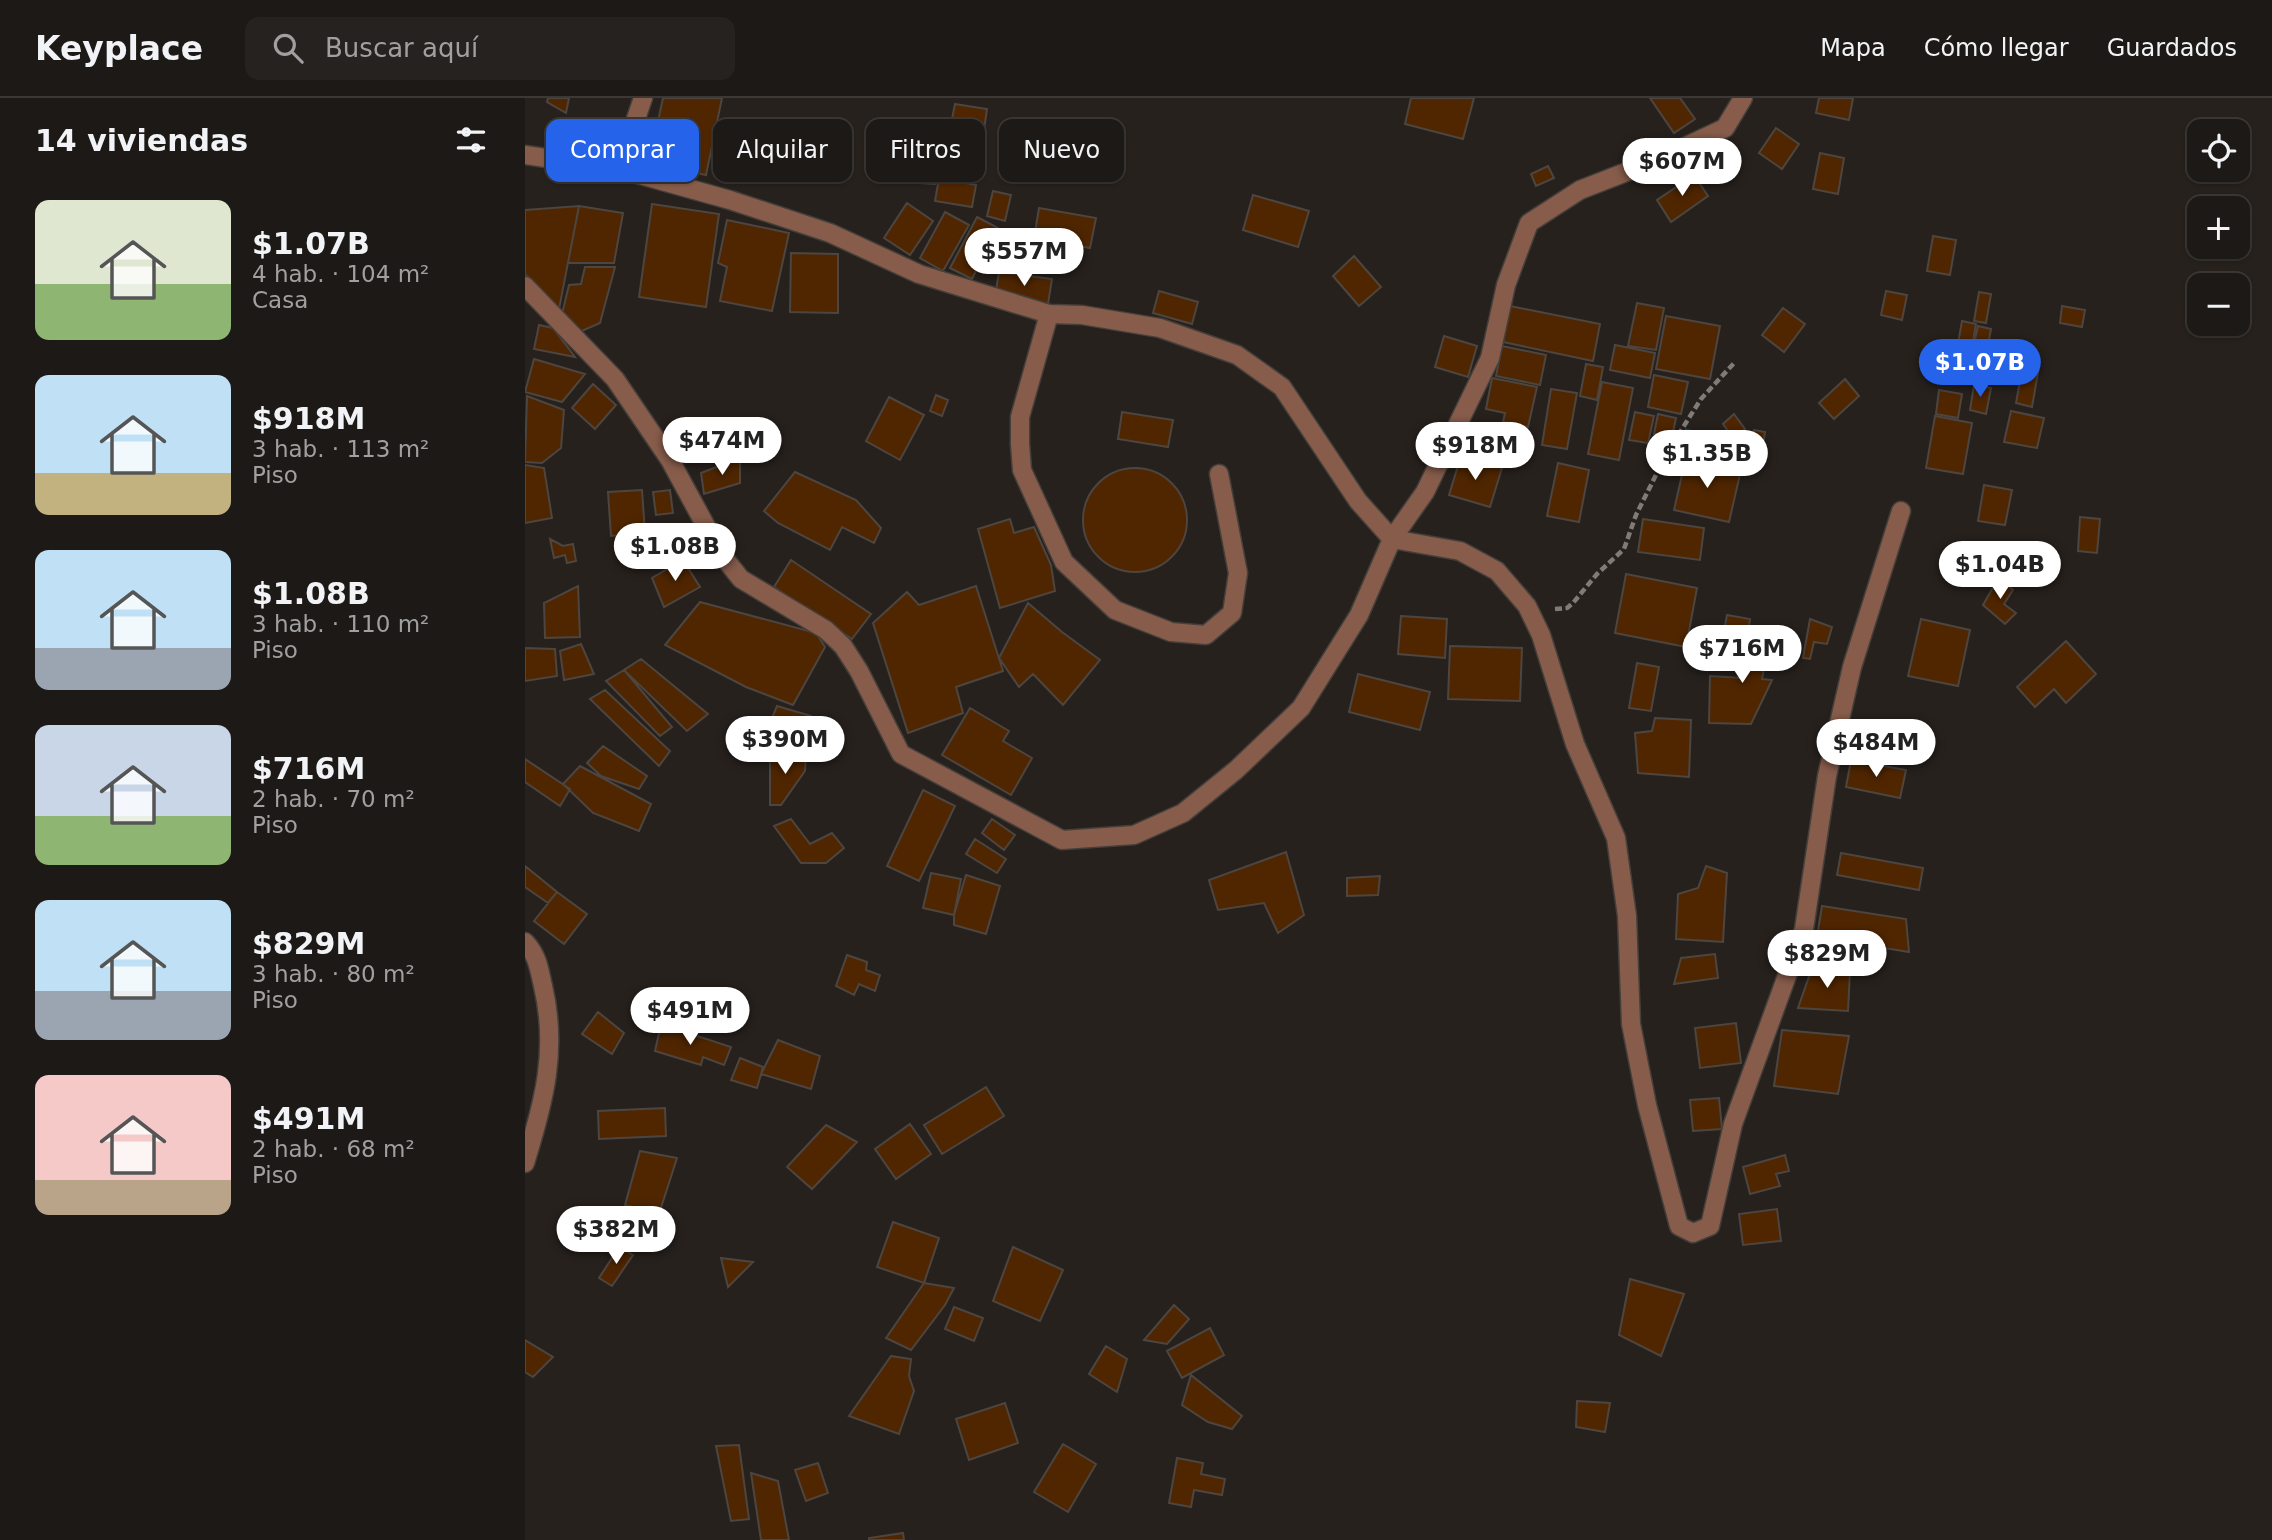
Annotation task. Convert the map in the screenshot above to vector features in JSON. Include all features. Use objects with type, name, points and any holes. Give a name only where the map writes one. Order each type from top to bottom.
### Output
[{"type":"street","points":[[636,119],[643,98]]},
{"type":"street","points":[[528,289],[615,379],[670,460],[721,554],[741,579],[826,629],[843,646],[859,671],[901,754],[1062,840],[1134,835],[1183,813],[1236,770],[1301,708],[1359,615],[1392,539],[1425,492],[1490,358],[1506,285],[1529,223],[1580,190],[1657,160],[1725,128],[1743,98]]},
{"type":"street","points":[[525,155],[546,158]]},
{"type":"street","points":[[666,182],[830,233],[919,274],[1049,314],[1082,315],[1160,328],[1237,355],[1282,387],[1358,501],[1392,539],[1460,551],[1497,571],[1527,606],[1541,635],[1575,744],[1616,838],[1627,916],[1631,1024],[1644,1091],[1679,1226],[1693,1233],[1710,1226],[1733,1124],[1804,929],[1827,776],[1852,667],[1901,510]]},
{"type":"street","points":[[525,310],[528,289]]},
{"type":"street","points":[[1049,314],[1020,417],[1022,470],[1064,562],[1115,610],[1171,632],[1206,635],[1232,613],[1238,573],[1219,474]]},
{"type":"street","points":[[525,942],[536,954],[551,1018],[547,1088],[525,1163]]},
{"type":"path","points":[[1527,606],[1567,608],[1624,549],[1636,515],[1668,451],[1700,399],[1735,362]]},
{"type":"water","points":[[1685,428],[1747,445],[1741,467],[1679,449]]},
{"type":"building","points":[[548,98],[569,98],[566,113],[547,102]]},
{"type":"building","points":[[663,98],[722,98],[718,119],[713,119],[713,141],[706,175],[699,174],[699,119],[658,119]]},
{"type":"building","points":[[1411,98],[1474,98],[1463,139],[1405,124]]},
{"type":"building","points":[[1650,98],[1680,98],[1695,119],[1674,133]]},
{"type":"building","points":[[1819,98],[1853,98],[1849,120],[1816,113]]},
{"type":"building","points":[[955,104],[987,109],[985,123],[985,119],[952,119]]},
{"type":"building","points":[[1776,128],[1799,144],[1782,169],[1759,153]]},
{"type":"building","points":[[1820,153],[1844,158],[1838,194],[1813,189]]},
{"type":"building","points":[[1548,166],[1554,178],[1536,186],[1531,174]]},
{"type":"building","points":[[1694,175],[1708,196],[1671,222],[1657,200]]},
{"type":"building","points":[[903,182],[935,182],[935,184]]},
{"type":"building","points":[[938,182],[976,185],[972,207],[935,201]]},
{"type":"building","points":[[993,191],[1011,195],[1005,221],[987,216]]},
{"type":"building","points":[[1253,195],[1309,211],[1298,247],[1243,230]]},
{"type":"building","points":[[907,203],[933,221],[910,255],[884,238]]},
{"type":"building","points":[[652,204],[719,214],[706,307],[639,297]]},
{"type":"building","points":[[579,206],[559,309],[525,274],[525,210]]},
{"type":"building","points":[[579,206],[623,213],[614,263],[568,263]]},
{"type":"building","points":[[1039,208],[1096,218],[1090,248],[1034,238]]},
{"type":"building","points":[[945,212],[969,225],[943,271],[920,258]]},
{"type":"building","points":[[977,217],[998,228],[972,279],[950,268]]},
{"type":"building","points":[[727,220],[789,233],[772,311],[720,301],[727,267],[718,263]]},
{"type":"building","points":[[1933,236],[1956,240],[1950,275],[1927,271]]},
{"type":"building","points":[[791,253],[838,254],[838,313],[790,312]]},
{"type":"building","points":[[1354,256],[1381,287],[1359,306],[1333,276]]},
{"type":"building","points":[[585,267],[615,267],[600,323],[577,333],[562,314],[569,285],[581,284]]},
{"type":"building","points":[[999,272],[1052,279],[1048,304],[995,297]]},
{"type":"building","points":[[1159,291],[1198,302],[1192,324],[1153,313]]},
{"type":"building","points":[[1886,291],[1907,295],[1902,320],[1881,315]]},
{"type":"building","points":[[1979,292],[1991,294],[1986,323],[1974,321]]},
{"type":"building","points":[[1637,303],[1664,308],[1656,350],[1628,346]]},
{"type":"building","points":[[1510,306],[1600,324],[1593,361],[1503,342]]},
{"type":"building","points":[[2062,306],[2085,310],[2082,327],[2060,323]]},
{"type":"building","points":[[1783,308],[1805,324],[1784,352],[1762,335]]},
{"type":"building","points":[[1666,316],[1720,326],[1710,379],[1656,369]]},
{"type":"building","points":[[1962,321],[1976,324],[1970,357],[1956,355]]},
{"type":"building","points":[[539,325],[553,328],[575,357],[534,349]]},
{"type":"building","points":[[1978,326],[1991,329],[1985,361],[1971,358]]},
{"type":"building","points":[[1444,336],[1477,346],[1468,377],[1435,367]]},
{"type":"building","points":[[1615,345],[1655,353],[1650,378],[1610,370]]},
{"type":"building","points":[[1502,346],[1546,355],[1540,385],[1496,376]]},
{"type":"building","points":[[534,359],[585,374],[562,402],[525,392]]},
{"type":"building","points":[[1586,364],[1603,367],[1597,400],[1580,396]]},
{"type":"building","points":[[2023,364],[2039,367],[2032,407],[2016,403]]},
{"type":"building","points":[[1654,375],[1688,382],[1681,414],[1648,407]]},
{"type":"building","points":[[1492,378],[1537,387],[1528,427],[1503,422],[1505,413],[1486,409]]},
{"type":"building","points":[[1845,379],[1859,396],[1834,419],[1819,403]]},
{"type":"building","points":[[1602,382],[1633,388],[1619,460],[1588,454]]},
{"type":"building","points":[[593,384],[616,405],[595,429],[572,408]]},
{"type":"building","points":[[1974,385],[1991,388],[1986,414],[1970,410]]},
{"type":"building","points":[[1551,389],[1577,393],[1567,449],[1542,445]]},
{"type":"building","points":[[1939,390],[1962,394],[1958,418],[1936,414]]},
{"type":"building","points":[[936,395],[948,400],[942,416],[930,411]]},
{"type":"building","points":[[527,396],[564,410],[561,448],[542,463],[525,462]]},
{"type":"building","points":[[889,397],[924,415],[900,460],[866,441]]},
{"type":"building","points":[[2011,411],[2044,418],[2037,448],[2004,442]]},
{"type":"building","points":[[1122,412],[1173,420],[1168,447],[1118,439]]},
{"type":"building","points":[[1635,412],[1654,416],[1648,443],[1629,440]]},
{"type":"building","points":[[1658,414],[1676,418],[1672,437],[1654,434]]},
{"type":"building","points":[[1734,414],[1745,429],[1733,438],[1723,424]]},
{"type":"building","points":[[1935,416],[1972,423],[1963,474],[1926,468]]},
{"type":"building","points":[[1754,430],[1765,432],[1763,446],[1751,445]]},
{"type":"building","points":[[1461,456],[1502,468],[1490,507],[1449,495]]},
{"type":"building","points":[[1686,457],[1741,470],[1729,522],[1674,510]]},
{"type":"building","points":[[740,458],[740,483],[704,494],[701,473]]},
{"type":"building","points":[[1558,463],[1589,470],[1579,522],[1547,516]]},
{"type":"building","points":[[525,465],[544,468],[552,518],[525,523]]},
{"type":"building","points":[[1135,468],[1155,472],[1178,491],[1183,500],[1187,520],[1183,540],[1164,563],[1155,568],[1135,572],[1115,568],[1092,549],[1087,540],[1083,520],[1087,500],[1106,477],[1115,472]]},
{"type":"building","points":[[795,472],[856,500],[881,528],[874,543],[842,527],[830,550],[778,523],[764,511]]},
{"type":"building","points":[[1984,485],[2012,490],[2005,525],[1978,521]]},
{"type":"building","points":[[642,490],[645,533],[611,536],[608,492]]},
{"type":"building","points":[[670,490],[673,513],[656,515],[653,492]]},
{"type":"building","points":[[2080,517],[2100,519],[2097,553],[2078,551]]},
{"type":"building","points":[[1010,519],[1014,533],[1034,527],[1051,565],[1055,591],[1000,608],[978,529]]},
{"type":"building","points":[[1643,519],[1704,528],[1700,560],[1638,552]]},
{"type":"building","points":[[686,526],[688,546],[657,550],[656,529]]},
{"type":"building","points":[[550,539],[563,546],[573,544],[576,561],[567,563],[565,555],[554,558]]},
{"type":"building","points":[[683,560],[700,587],[664,607],[652,578]]},
{"type":"building","points":[[791,560],[871,614],[852,639],[774,587]]},
{"type":"building","points":[[1626,574],[1697,588],[1686,647],[1615,633]]},
{"type":"building","points":[[1999,577],[2013,590],[2004,604],[2016,613],[2005,624],[1983,605]]},
{"type":"building","points":[[578,586],[580,637],[545,638],[544,603]]},
{"type":"building","points":[[976,586],[1003,671],[956,687],[963,713],[908,733],[873,623],[907,592],[919,605]]},
{"type":"building","points":[[700,602],[816,633],[825,647],[793,705],[746,687],[665,645]]},
{"type":"building","points":[[1028,603],[1100,660],[1063,705],[1033,674],[1019,687],[999,658]]},
{"type":"building","points":[[1727,615],[1750,619],[1744,663],[1719,659]]},
{"type":"building","points":[[1401,616],[1447,619],[1445,658],[1398,654]]},
{"type":"building","points":[[1810,619],[1832,627],[1827,644],[1814,642],[1810,659],[1803,658]]},
{"type":"building","points":[[1921,619],[1970,630],[1958,686],[1908,676]]},
{"type":"building","points":[[1772,627],[1762,679],[1772,680],[1751,724],[1709,723],[1710,676],[1743,678],[1749,629]]},
{"type":"building","points":[[2066,641],[2096,674],[2066,703],[2054,689],[2035,707],[2017,687]]},
{"type":"building","points":[[581,644],[594,674],[564,680],[560,651]]},
{"type":"building","points":[[1450,646],[1522,648],[1520,701],[1448,699]]},
{"type":"building","points":[[525,648],[555,649],[557,676],[525,681]]},
{"type":"building","points":[[641,659],[708,714],[687,731],[624,670]]},
{"type":"building","points":[[1637,663],[1659,667],[1651,711],[1629,708]]},
{"type":"building","points":[[624,670],[672,727],[660,736],[606,681]]},
{"type":"building","points":[[1358,674],[1430,692],[1420,730],[1349,712]]},
{"type":"building","points":[[605,690],[670,751],[659,766],[590,699]]},
{"type":"building","points":[[777,706],[811,716],[807,730],[772,718]]},
{"type":"building","points":[[970,708],[1009,731],[1003,741],[1032,758],[1011,795],[942,755]]},
{"type":"building","points":[[1655,718],[1691,720],[1689,777],[1638,773],[1635,733],[1652,731]]},
{"type":"building","points":[[603,746],[647,776],[639,789],[601,776],[587,763]]},
{"type":"building","points":[[770,756],[806,756],[805,771],[781,805],[770,805]]},
{"type":"building","points":[[525,759],[570,789],[560,806],[525,782]]},
{"type":"building","points":[[1851,760],[1906,770],[1900,798],[1846,787]]},
{"type":"building","points":[[580,766],[651,804],[639,831],[593,813],[563,784]]},
{"type":"building","points":[[923,790],[955,806],[919,881],[887,866]]},
{"type":"building","points":[[791,819],[810,844],[832,833],[844,848],[826,863],[801,863],[774,826]]},
{"type":"building","points":[[992,819],[1015,835],[1004,850],[982,833]]},
{"type":"building","points":[[975,839],[1006,859],[997,873],[966,854]]},
{"type":"building","points":[[1286,852],[1304,915],[1278,933],[1264,903],[1218,910],[1209,880]]},
{"type":"building","points":[[1841,853],[1923,868],[1919,890],[1837,875]]},
{"type":"building","points":[[525,866],[557,892],[548,903],[525,887]]},
{"type":"building","points":[[1706,866],[1727,873],[1723,942],[1676,939],[1678,894],[1698,888]]},
{"type":"building","points":[[931,873],[961,879],[954,915],[923,908]]},
{"type":"building","points":[[966,875],[1000,886],[986,934],[954,925],[954,915]]},
{"type":"building","points":[[1380,876],[1378,895],[1347,896],[1347,878]]},
{"type":"building","points":[[557,892],[587,914],[564,944],[534,921]]},
{"type":"building","points":[[1822,906],[1906,919],[1909,952],[1817,937]]},
{"type":"building","points":[[1823,950],[1858,950],[1861,961],[1823,961]]},
{"type":"building","points":[[1715,954],[1718,978],[1674,984],[1681,958]]},
{"type":"building","points":[[847,955],[867,962],[866,970],[880,975],[875,991],[859,984],[854,995],[836,986]]},
{"type":"building","points":[[1812,968],[1850,971],[1848,1011],[1798,1008]]},
{"type":"building","points":[[598,1012],[624,1033],[612,1054],[582,1034]]},
{"type":"building","points":[[1736,1023],[1741,1063],[1700,1068],[1695,1028]]},
{"type":"building","points":[[661,1024],[731,1047],[724,1065],[703,1057],[701,1065],[655,1051]]},
{"type":"building","points":[[1782,1030],[1849,1036],[1838,1094],[1774,1086]]},
{"type":"building","points":[[778,1040],[820,1056],[811,1089],[761,1074]]},
{"type":"building","points":[[740,1058],[763,1067],[757,1088],[731,1080]]},
{"type":"building","points":[[986,1087],[1004,1116],[942,1154],[924,1125]]},
{"type":"building","points":[[1719,1098],[1722,1129],[1693,1131],[1690,1100]]},
{"type":"building","points":[[665,1108],[666,1136],[599,1139],[598,1111]]},
{"type":"building","points":[[910,1124],[931,1154],[896,1179],[875,1149]]},
{"type":"building","points":[[826,1125],[857,1142],[812,1189],[787,1167]]},
{"type":"building","points":[[640,1151],[677,1158],[659,1214],[625,1205]]},
{"type":"building","points":[[1785,1155],[1789,1171],[1776,1174],[1780,1186],[1750,1194],[1743,1167]]},
{"type":"building","points":[[1777,1209],[1781,1241],[1743,1245],[1739,1214]]},
{"type":"building","points":[[893,1222],[939,1238],[924,1283],[877,1267]]},
{"type":"building","points":[[619,1247],[633,1255],[612,1286],[599,1278]]},
{"type":"building","points":[[1013,1247],[1063,1270],[1040,1321],[993,1301]]},
{"type":"building","points":[[721,1258],[753,1262],[728,1287]]},
{"type":"building","points":[[1630,1279],[1684,1294],[1661,1356],[1619,1335]]},
{"type":"building","points":[[924,1283],[954,1288],[945,1305],[911,1350],[886,1338]]},
{"type":"building","points":[[1174,1305],[1189,1319],[1167,1344],[1144,1340]]},
{"type":"building","points":[[954,1307],[983,1318],[974,1341],[945,1329]]},
{"type":"building","points":[[1210,1328],[1224,1355],[1182,1378],[1167,1351]]},
{"type":"building","points":[[525,1340],[553,1357],[533,1377],[525,1372]]},
{"type":"building","points":[[1106,1346],[1127,1359],[1117,1392],[1089,1374]]},
{"type":"building","points":[[891,1356],[911,1359],[909,1376],[914,1391],[899,1434],[849,1416]]},
{"type":"building","points":[[1191,1375],[1242,1416],[1232,1429],[1208,1422],[1182,1405]]},
{"type":"building","points":[[1577,1401],[1610,1403],[1605,1432],[1576,1427]]},
{"type":"building","points":[[1005,1403],[1018,1443],[969,1460],[956,1419]]},
{"type":"building","points":[[1063,1444],[1096,1464],[1068,1512],[1034,1492]]},
{"type":"building","points":[[739,1445],[749,1519],[731,1521],[716,1446]]},
{"type":"building","points":[[1177,1458],[1203,1463],[1201,1474],[1225,1479],[1222,1495],[1194,1490],[1191,1507],[1169,1503]]},
{"type":"building","points":[[818,1463],[828,1493],[806,1501],[795,1470]]},
{"type":"building","points":[[751,1473],[778,1481],[789,1540],[761,1540]]},
{"type":"building","points":[[903,1533],[904,1540],[869,1540],[869,1538]]}]
